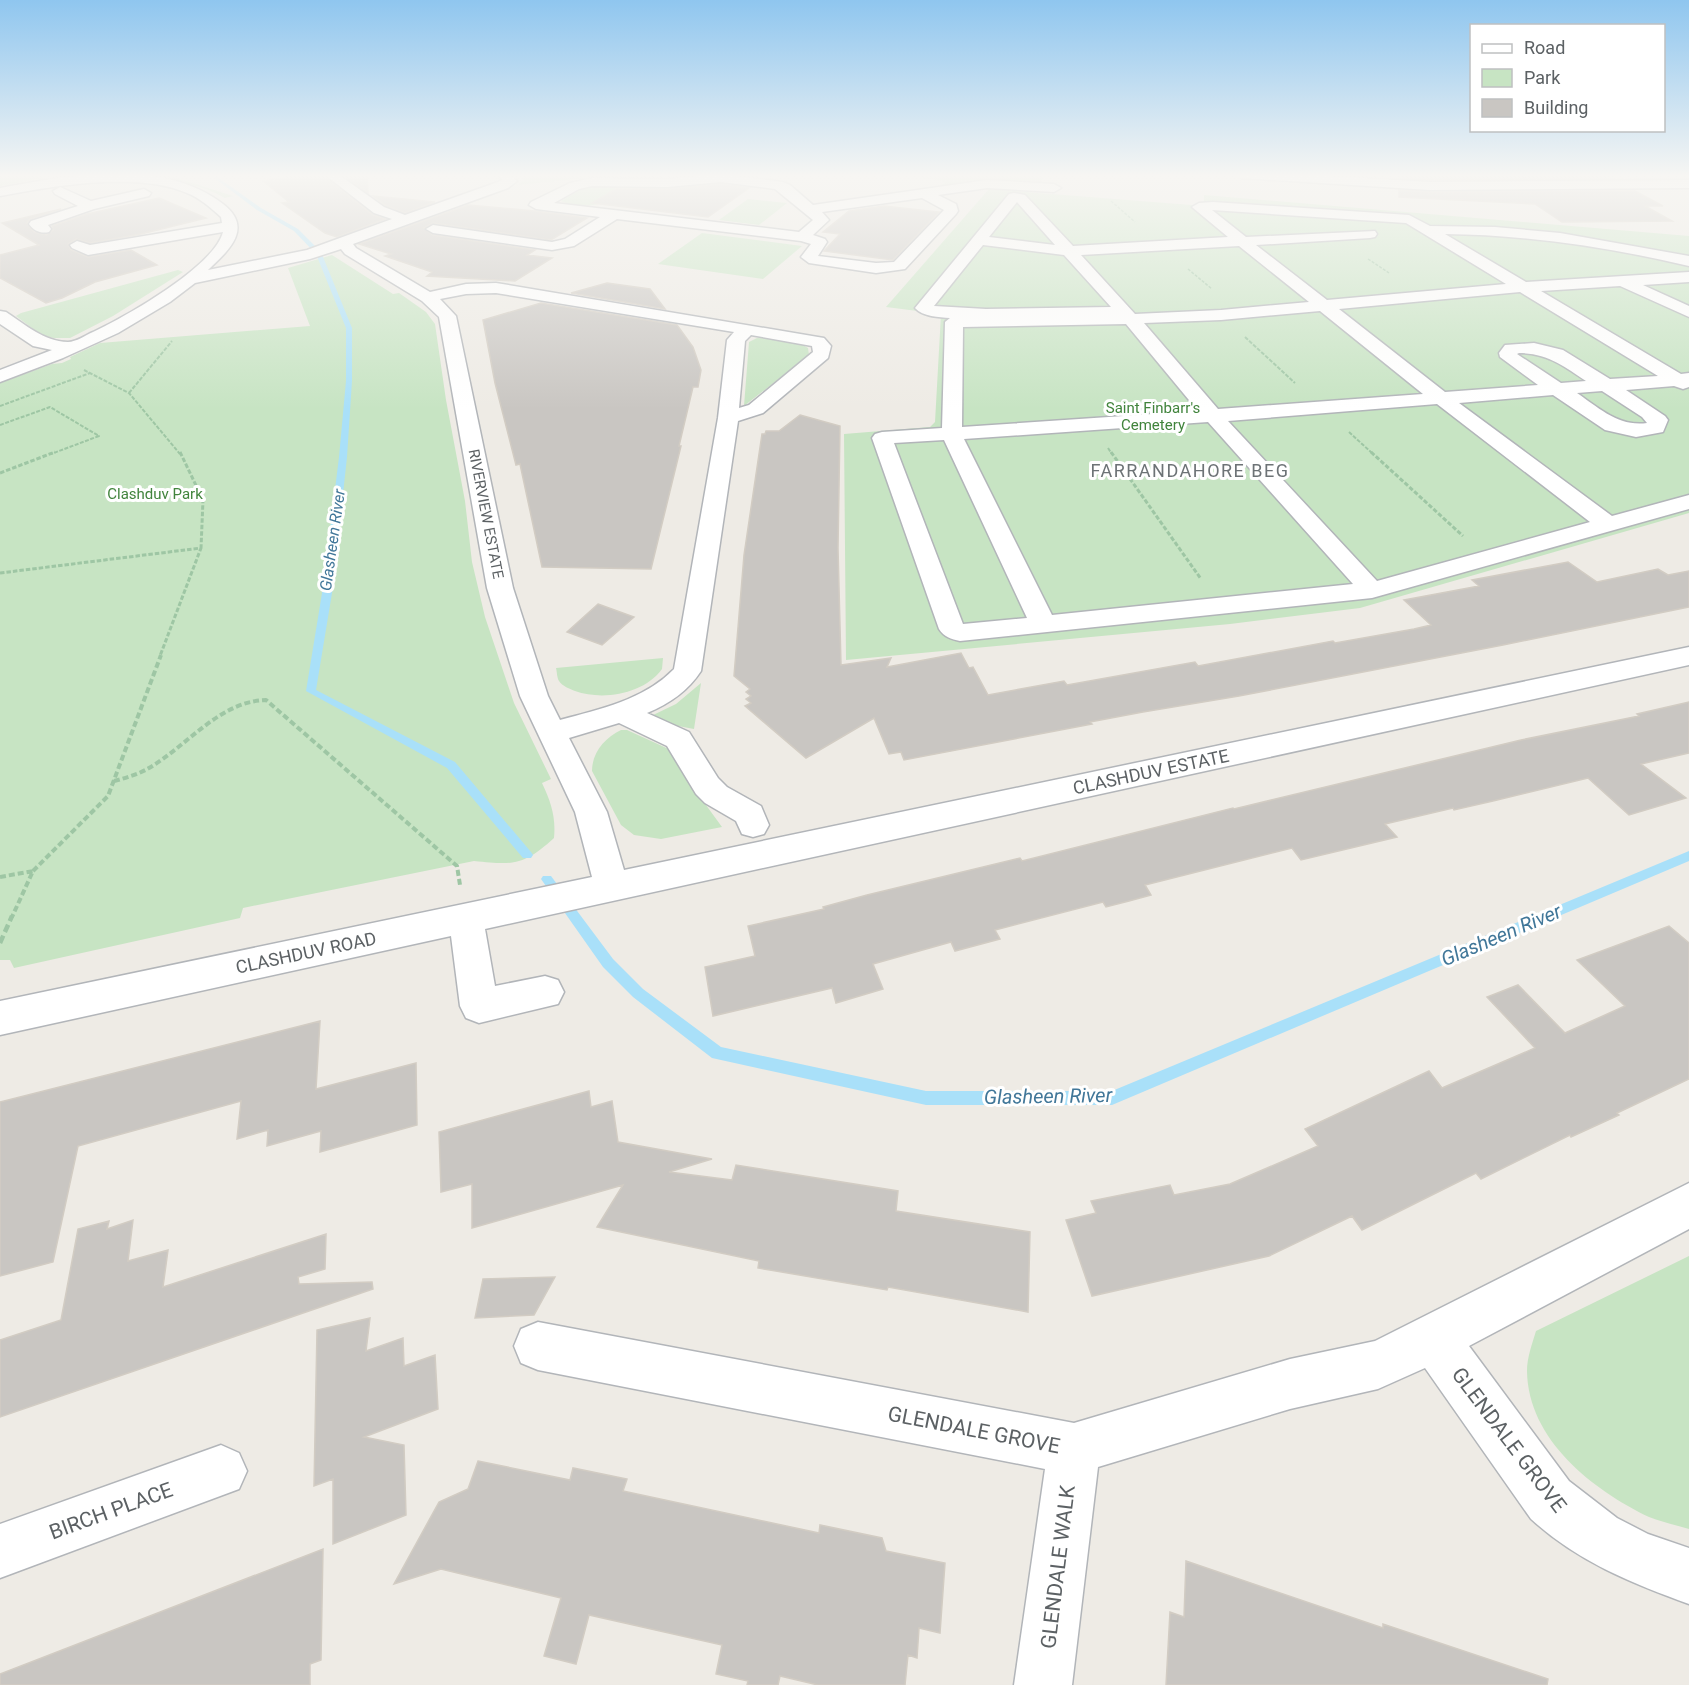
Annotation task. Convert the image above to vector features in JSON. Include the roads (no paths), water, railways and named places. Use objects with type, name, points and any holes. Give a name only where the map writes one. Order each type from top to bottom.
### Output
[{"type":"street","points":[[0,376],[72,348],[142,314],[189,279],[215,253]]},
{"type":"street","points":[[189,279],[314,253]]},
{"type":"street","name":"RIVERVIEW ESTATE","points":[[353,253],[428,297],[447,316],[500,588],[534,696],[591,812],[581,893]]},
{"type":"street","points":[[811,253],[809,257],[814,260],[876,268],[903,265],[914,253]]},
{"type":"street","points":[[969,253],[923,308],[1001,314],[1221,315],[1620,279],[1689,277]]},
{"type":"street","points":[[1069,253],[1128,315],[1213,416],[1372,590]]},
{"type":"street","points":[[1257,253],[1442,399],[1606,524]]},
{"type":"street","points":[[1465,253],[1685,382]]},
{"type":"street","points":[[1641,253],[1689,261]]},
{"type":"street","points":[[239,269],[254,284]]},
{"type":"street","points":[[1620,279],[1689,312]]},
{"type":"street","points":[[428,297],[475,287],[496,288],[747,329],[818,342],[822,346],[822,354],[756,409],[728,418]]},
{"type":"street","points":[[1044,625],[952,435],[954,322],[1128,315]]},
{"type":"street","points":[[0,316],[39,342],[72,348]]},
{"type":"street","points":[[553,732],[622,712],[678,684],[687,671],[728,418],[736,340],[747,329]]},
{"type":"street","points":[[1534,348],[1557,354],[1658,420],[1656,428],[1636,431],[1612,426],[1559,390],[1509,357],[1508,353],[1511,349],[1534,348]]},
{"type":"street","points":[[1685,382],[952,435],[882,438],[952,629],[960,633],[1372,590],[1689,502]]},
{"type":"street","name":"CLASHDUV ESTATE","points":[[581,893],[1689,656]]},
{"type":"street","points":[[622,712],[646,726],[678,739],[707,786],[716,795],[750,814],[753,825]]},
{"type":"street","name":"CLASHDUV ROAD","points":[[0,1018],[581,893]]},
{"type":"street","points":[[466,918],[479,1006],[545,992]]},
{"type":"street","name":"GLENDALE GROVE","points":[[538,1346],[1074,1449],[1290,1384],[1378,1365],[1434,1339],[1689,1205]]},
{"type":"street","name":"GLENDALE GROVE","points":[[1434,1339],[1550,1500],[1570,1520],[1611,1546],[1689,1576]]},
{"type":"street","name":"GLENDALE WALK","points":[[1043,1685],[1074,1449]]},
{"type":"street","name":"BIRCH PLACE","points":[[0,1551],[221,1471]]},
{"type":"waterway","name":"Glasheen River","points":[[319,253],[349,328],[349,381],[328,587],[311,691],[451,765],[527,855]]},
{"type":"waterway","name":"Glasheen River","points":[[547,879],[608,963],[638,993],[717,1053],[926,1098],[1112,1098],[1689,856]]},
{"type":"district","name":"FARRANDAHORE BEG","points":[[1190,471]]},
{"type":"park label","name":"Saint Finbarr's Cemetery","points":[[1153,416]]},
{"type":"park label","name":"Clashduv Park","points":[[155,494]]}]
